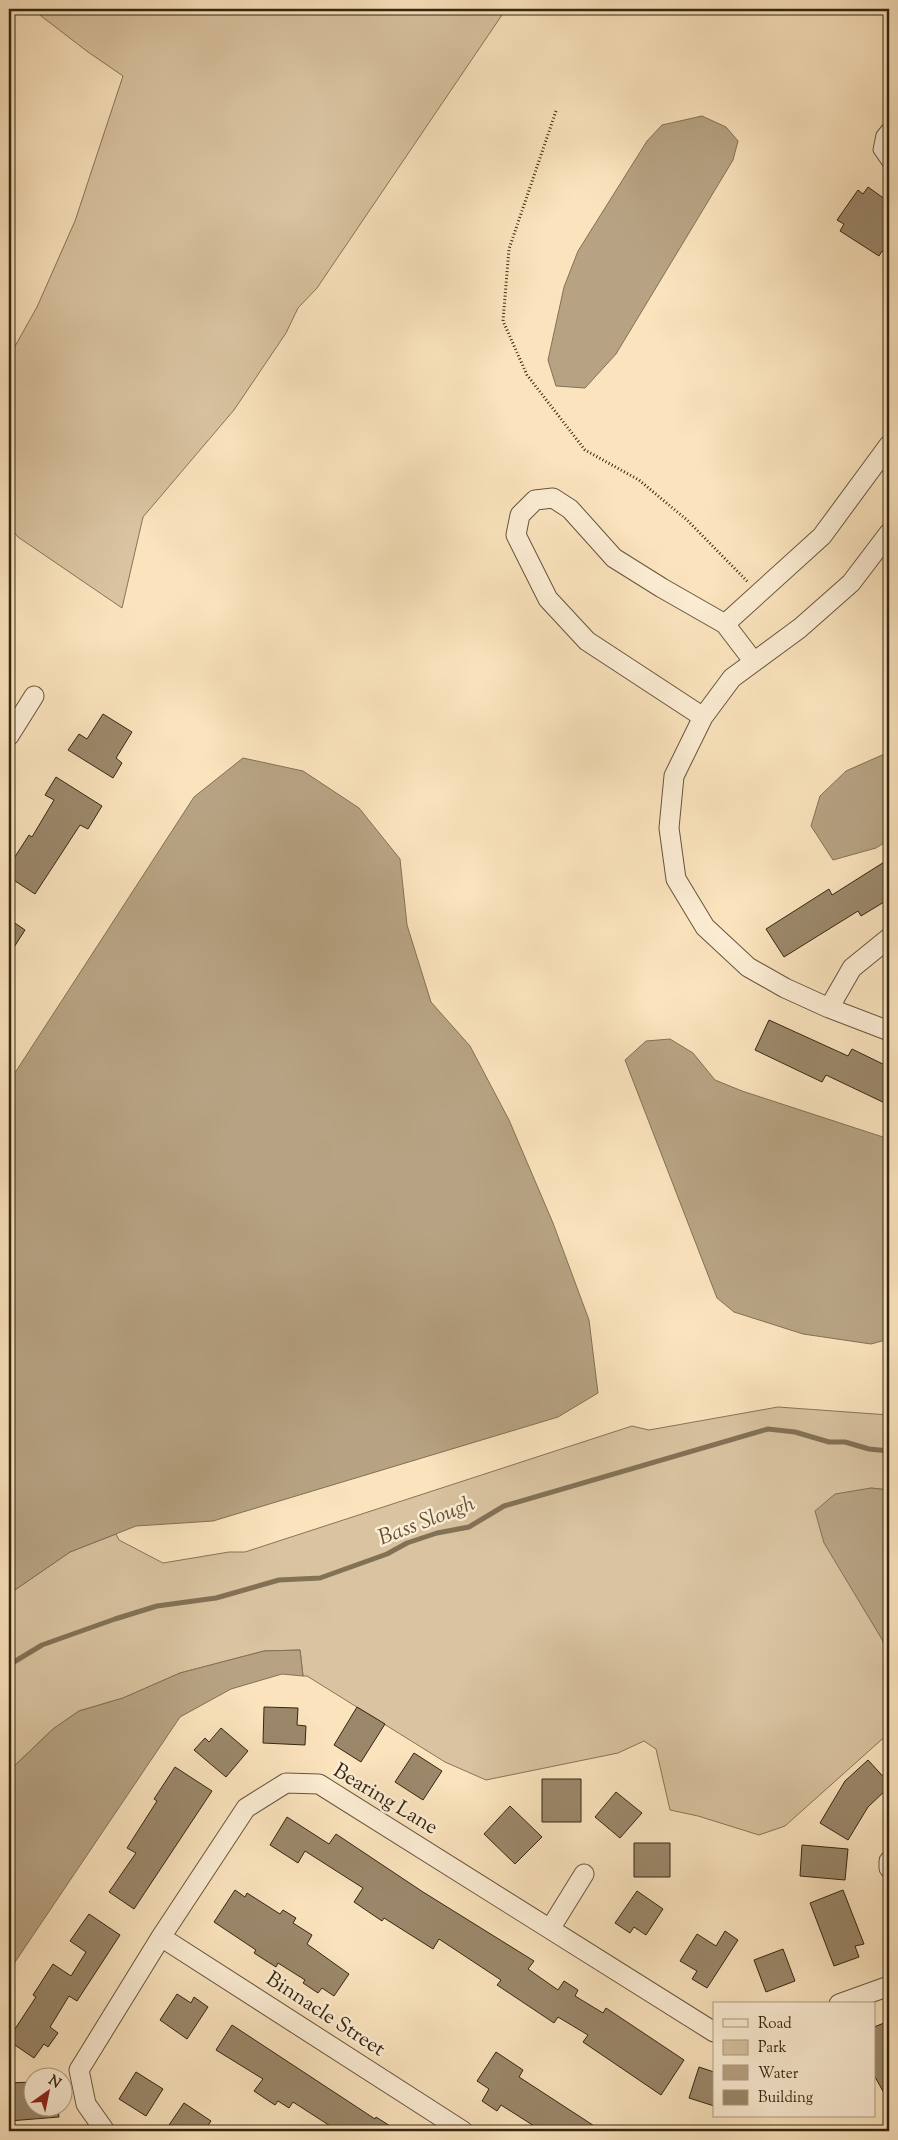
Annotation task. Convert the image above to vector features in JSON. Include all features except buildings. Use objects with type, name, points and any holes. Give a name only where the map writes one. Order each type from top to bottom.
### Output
[{"type":"street","points":[[725,624],[822,536],[889,445]]},
{"type":"street","points":[[703,717],[587,641],[548,599],[516,535],[520,515],[535,500],[553,498],[570,509],[614,558],[725,624],[754,662]]},
{"type":"street","points":[[889,533],[851,583],[800,628],[732,678],[703,717],[674,776],[669,828],[676,879],[705,927],[748,967],[784,988],[889,1031]]},
{"type":"street","points":[[9,736],[34,696]]},
{"type":"street","points":[[829,1008],[852,968],[889,938]]},
{"type":"street","name":"Bearing Lane","points":[[105,2131],[86,2104],[79,2070],[161,1937],[246,1808],[286,1783],[319,1784],[713,2031]]},
{"type":"street","points":[[889,1861],[889,1868]]},
{"type":"street","points":[[550,1929],[584,1874]]},
{"type":"street","name":"Binnacle Street","points":[[161,1937],[463,2131]]},
{"type":"street","points":[[845,2002],[889,1986]]},
{"type":"lane","points":[[889,125],[882,135],[878,150],[889,166]]},
{"type":"path","points":[[556,111],[509,249],[503,321],[527,375],[585,450],[646,486],[687,520],[759,593]]},
{"type":"green space","points":[[32,9],[506,9],[317,288],[298,308],[286,333],[234,410],[143,517],[122,608],[18,537],[9,526],[9,357],[37,307],[75,221],[123,76]]},
{"type":"green space","points":[[778,1407],[889,1415],[889,1490],[871,1488],[883,1643],[889,1651],[889,1733],[785,1826],[759,1835],[698,1816],[670,1810],[656,1749],[644,1741],[618,1753],[486,1780],[445,1762],[307,1676],[303,1676],[300,1650],[264,1651],[180,1673],[123,1698],[79,1711],[53,1729],[9,1771],[9,1594],[70,1552],[116,1534],[119,1540],[163,1563],[229,1552],[245,1552],[632,1426],[649,1430]]},
{"type":"water","points":[[702,116],[726,127],[738,141],[733,160],[616,354],[585,388],[556,386],[548,360],[564,287],[578,251],[647,141],[662,125]]},
{"type":"water","points":[[889,752],[889,840],[876,848],[833,860],[811,826],[820,796],[846,771]]},
{"type":"water","points":[[243,758],[303,771],[359,808],[400,859],[407,925],[431,1002],[470,1046],[509,1120],[553,1223],[589,1320],[598,1393],[558,1417],[213,1521],[136,1526],[70,1552],[9,1594],[9,1082],[194,797]]},
{"type":"water","points":[[670,1039],[693,1053],[715,1080],[742,1091],[889,1139],[889,1339],[871,1344],[803,1334],[734,1312],[717,1298],[625,1060],[646,1041]]},
{"type":"water","points":[[871,1488],[889,1490],[889,1651],[824,1543],[815,1511],[835,1494]]},
{"type":"water","points":[[300,1650],[303,1676],[282,1674],[231,1689],[180,1717],[9,1971],[9,1771],[53,1729],[79,1711],[123,1698],[180,1673],[264,1651]]},
{"type":"waterway","name":"Bass Slough","points":[[9,1665],[42,1645],[115,1619],[157,1606],[216,1598],[279,1580],[320,1578],[387,1554],[407,1543],[437,1533],[469,1527],[504,1506],[768,1429],[795,1432],[829,1442],[845,1442],[869,1449],[889,1451]]}]
